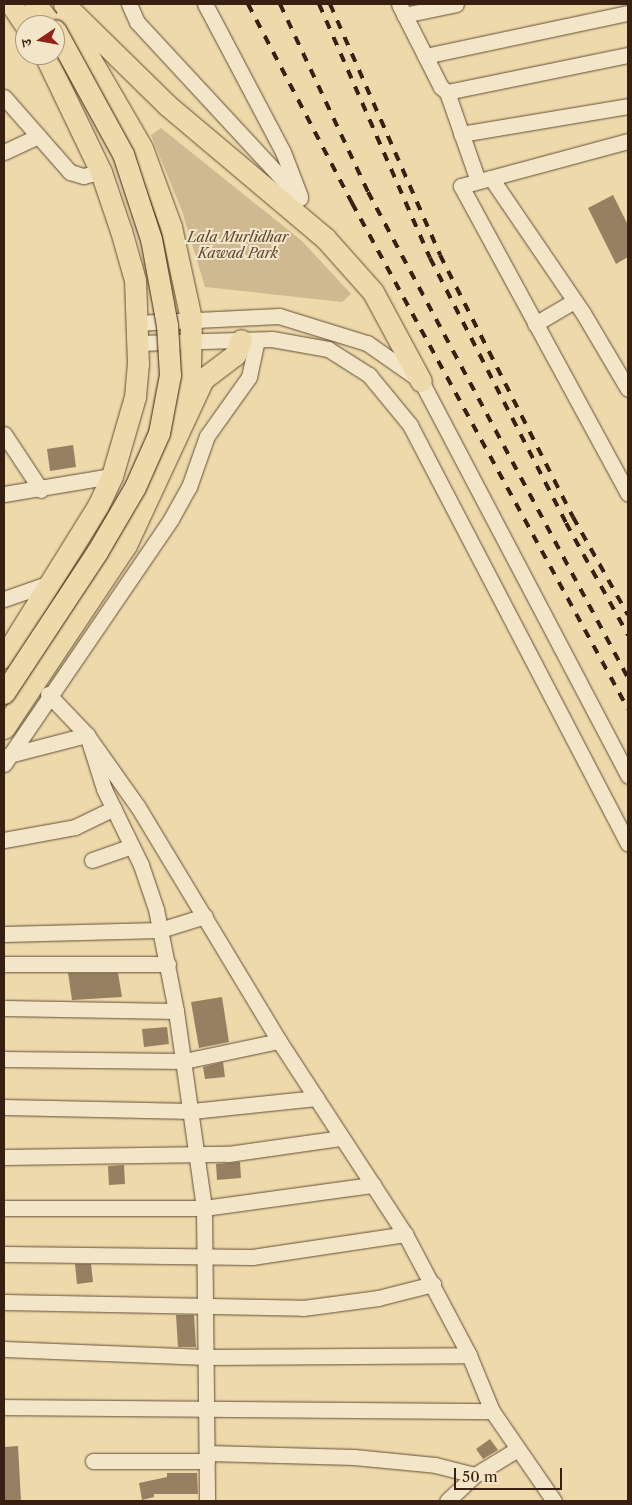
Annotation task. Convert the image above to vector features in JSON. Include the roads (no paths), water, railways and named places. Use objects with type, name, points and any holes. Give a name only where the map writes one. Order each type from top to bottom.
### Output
[{"type":"highway","points":[[11,4],[18,15]]},
{"type":"highway","points":[[35,4],[44,15]]},
{"type":"highway","points":[[57,4],[142,148],[171,226],[190,319],[190,366],[176,433]]},
{"type":"highway","points":[[64,4],[168,105],[298,205],[372,292],[421,381]]},
{"type":"highway","points":[[4,693],[98,552],[135,487],[159,433],[170,375],[167,325],[151,239],[126,163],[65,49]]},
{"type":"highway","points":[[4,657],[50,583],[112,476],[135,397],[135,280],[102,172],[50,65]]},
{"type":"highway","points":[[4,728],[126,545],[156,486],[176,433],[203,379],[235,355],[249,340]]},
{"type":"street","points":[[129,4],[137,22],[298,205]]},
{"type":"street","points":[[205,4],[283,152],[298,205]]},
{"type":"street","points":[[456,4],[402,10],[425,56],[447,92],[461,134],[484,179],[574,301],[623,373],[628,389]]},
{"type":"street","points":[[425,56],[628,13]]},
{"type":"street","points":[[447,92],[628,56]]},
{"type":"street","points":[[4,97],[70,172],[83,176],[102,172]]},
{"type":"street","points":[[461,134],[628,106]]},
{"type":"street","points":[[4,152],[39,136]]},
{"type":"street","points":[[628,141],[461,186],[628,494]]},
{"type":"street","points":[[535,324],[574,301]]},
{"type":"street","points":[[136,333],[190,319],[280,316],[329,328],[382,353],[421,381],[628,776]]},
{"type":"street","points":[[136,333],[189,340],[249,340],[328,349],[369,375],[410,425],[628,844]]},
{"type":"street","points":[[6,759],[48,694],[88,643],[171,519],[189,487],[207,436],[249,377],[249,340]]},
{"type":"street","points":[[369,375],[382,353]]},
{"type":"street","points":[[4,434],[41,490]]},
{"type":"street","points":[[4,494],[41,490],[112,476]]},
{"type":"street","points":[[4,599],[50,583]]},
{"type":"street","points":[[48,694],[87,735],[138,807],[279,1041],[340,1138],[405,1234],[469,1355],[492,1411],[516,1450],[554,1501]]},
{"type":"street","points":[[6,759],[87,735]]},
{"type":"street","points":[[87,735],[114,808],[151,892],[168,964],[192,1111],[204,1208],[203,1259],[206,1308],[207,1501]]},
{"type":"street","points":[[4,840],[75,827],[114,808]]},
{"type":"street","points":[[92,860],[132,846]]},
{"type":"street","points":[[4,934],[160,930],[205,916]]},
{"type":"street","points":[[4,964],[168,964]]},
{"type":"street","points":[[4,1008],[176,1011]]},
{"type":"street","points":[[4,1059],[184,1061],[279,1041]]},
{"type":"street","points":[[4,1107],[192,1111],[316,1098]]},
{"type":"street","points":[[4,1157],[262,1152],[340,1138]]},
{"type":"street","points":[[4,1208],[204,1208],[373,1185]]},
{"type":"street","points":[[4,1254],[203,1259],[290,1254],[405,1234]]},
{"type":"street","points":[[4,1302],[206,1308],[329,1306],[433,1284]]},
{"type":"street","points":[[4,1349],[206,1357],[469,1355]]},
{"type":"street","points":[[4,1407],[492,1411]]},
{"type":"street","points":[[447,1501],[475,1476],[516,1450]]},
{"type":"street","points":[[93,1461],[207,1457],[354,1457],[435,1465],[475,1476]]},
{"type":"railway","points":[[248,4],[352,203],[628,709]]},
{"type":"railway","points":[[280,4],[368,192],[628,678]]},
{"type":"railway","points":[[319,4],[430,258],[566,523],[628,635]]},
{"type":"railway","points":[[330,4],[440,255],[573,517],[628,615]]},
{"type":"park label","name":"Lala Murlidhar Kawad Park","points":[[238,246]]}]
